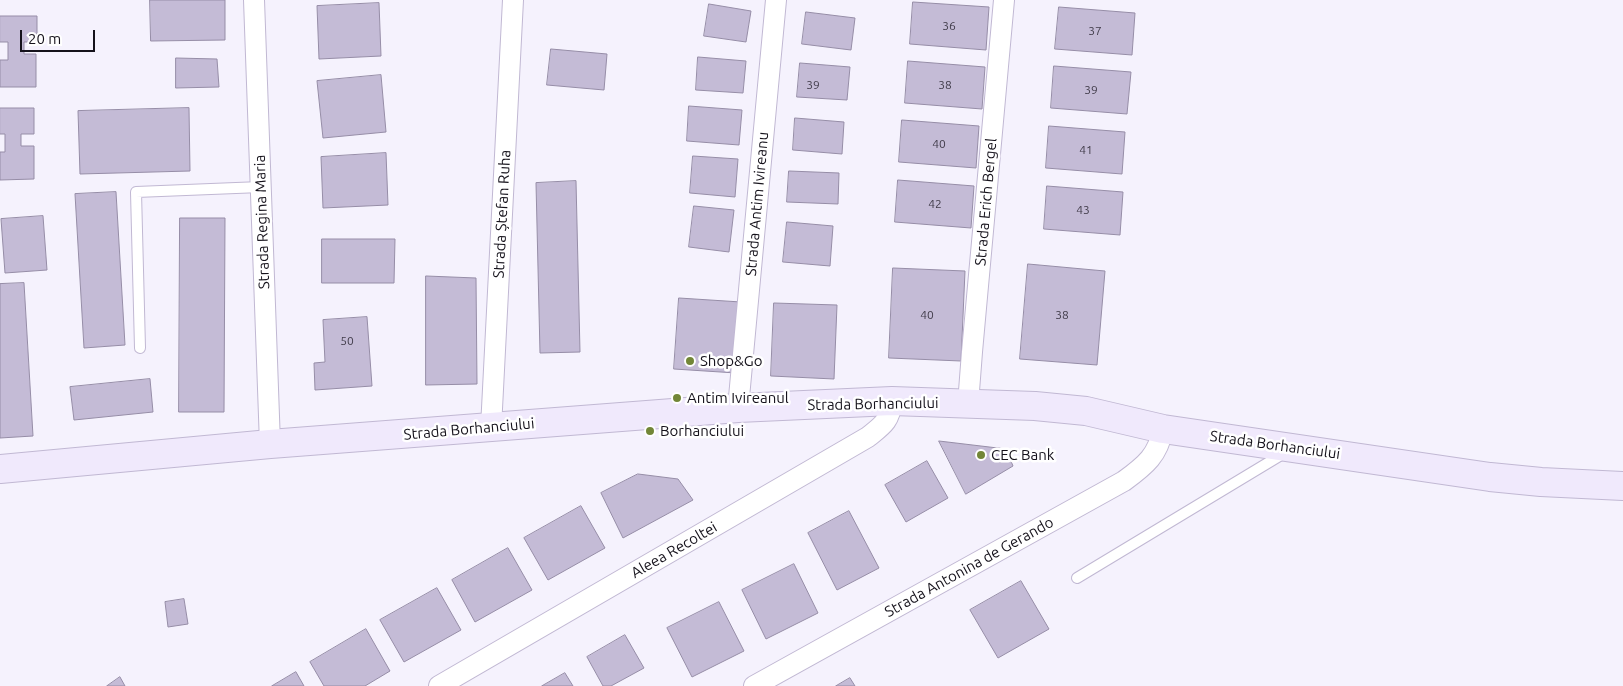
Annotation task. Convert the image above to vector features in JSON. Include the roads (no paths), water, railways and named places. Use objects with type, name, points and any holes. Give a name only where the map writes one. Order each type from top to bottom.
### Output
[{"type":"main road","name":"Strada Borhanciului","points":[[0,469],[270,444],[738,408],[892,401],[1035,406],[1086,411],[1163,429],[1490,477],[1541,482],[1623,486]]},
{"type":"street","name":"Strada Regina Maria","points":[[254,0],[270,444]]},
{"type":"street","name":"Strada Ștefan Ruha","points":[[491,428],[513,0]]},
{"type":"street","name":"Strada Antim Ivireanu","points":[[738,408],[776,0]]},
{"type":"street","name":"Strada Erich Bergel","points":[[968,404],[1004,0]]},
{"type":"street","name":"Aleea Recoltei","points":[[439,686],[868,437],[884,424],[891,413],[892,401]]},
{"type":"street","name":"Strada Antonina de Gerando","points":[[754,686],[1124,481],[1142,468],[1154,456],[1161,442],[1163,429]]},
{"type":"lane","points":[[140,348],[136,192],[260,187]]},
{"type":"lane","points":[[1077,578],[1294,448]]},
{"type":"place","name":"Shop&Go","points":[[690,361]]},
{"type":"place","name":"Antim Ivireanul","points":[[677,398]]},
{"type":"place","name":"Borhanciului","points":[[650,431]]},
{"type":"place","name":"CEC Bank","points":[[981,455]]}]
